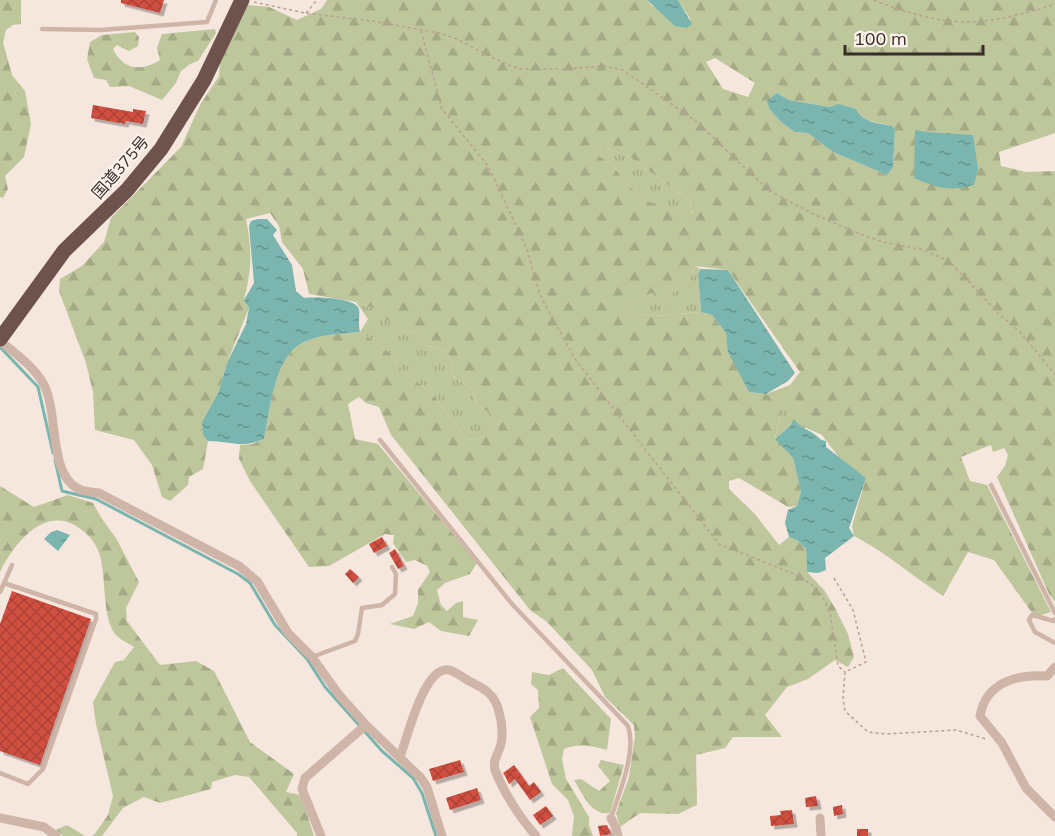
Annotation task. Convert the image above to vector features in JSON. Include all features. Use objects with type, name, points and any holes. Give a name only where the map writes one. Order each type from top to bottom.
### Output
[{"type":"highway","name":"国道375号","points":[[0,340],[64,251],[127,190],[161,149],[204,80],[241,1]]},
{"type":"street","points":[[0,340],[25,363],[43,384],[50,404],[61,466],[67,481],[79,489],[99,493],[239,566],[257,581],[288,633],[312,657],[363,728],[400,757],[427,787],[442,836]]},
{"type":"street","points":[[1055,667],[1047,675],[1029,674],[1002,684],[988,698],[980,716],[1002,743],[1026,788],[1055,817]]},
{"type":"street","points":[[400,757],[421,698],[432,676],[448,670],[488,691],[494,698],[502,726],[501,744],[494,764],[496,771],[515,808],[536,836]]},
{"type":"street","points":[[321,836],[302,789],[305,778],[363,728]]},
{"type":"street","points":[[0,818],[44,827],[56,836]]},
{"type":"street","points":[[611,818],[618,836]]},
{"type":"street","points":[[820,818],[820,836]]},
{"type":"lane","points":[[42,29],[101,30],[207,22],[216,0]]},
{"type":"lane","points":[[380,440],[512,604],[628,726],[630,741],[625,776],[611,818]]},
{"type":"lane","points":[[991,486],[1055,613]]},
{"type":"lane","points":[[0,592],[12,565]]},
{"type":"lane","points":[[312,657],[355,641],[362,608],[382,605],[395,594],[396,574],[392,567]]},
{"type":"lane","points":[[0,773],[28,784],[43,769],[96,619],[96,614],[4,583]]},
{"type":"lane","points":[[1055,619],[1054,621],[1032,615],[1029,620],[1035,632],[1055,644]]},
{"type":"path","points":[[305,14],[317,0]]},
{"type":"path","points":[[874,0],[934,18],[972,22],[1055,4]]},
{"type":"path","points":[[241,1],[260,2],[305,14],[421,30],[457,39],[503,63],[520,69],[605,66],[623,70],[697,122],[768,190],[813,214],[860,234],[883,242],[924,250],[950,262],[997,312],[1020,332],[1055,374]]},
{"type":"path","points":[[421,30],[442,109],[488,166],[526,249],[540,295],[575,359],[719,544],[791,573],[817,589],[830,613],[838,666],[845,672]]},
{"type":"path","points":[[834,578],[853,610],[866,662],[845,672]]},
{"type":"path","points":[[845,672],[843,699],[845,711],[868,732],[886,734],[956,730],[1002,743]]},
{"type":"green space","points":[[0,0],[21,0],[21,24],[13,25],[6,30],[3,42],[12,75],[25,91],[31,124],[24,157],[5,176],[8,189],[3,198],[0,197]]},
{"type":"green space","points":[[327,0],[647,0],[652,6],[691,20],[678,0],[1055,0],[1055,133],[999,152],[1001,166],[1026,172],[1055,171],[1055,602],[1049,594],[997,477],[1005,466],[1008,455],[1004,448],[993,452],[991,445],[961,457],[970,481],[987,485],[1051,612],[1035,617],[994,560],[968,552],[943,596],[877,549],[854,536],[852,526],[866,478],[841,460],[822,435],[804,427],[808,414],[798,405],[790,385],[800,372],[728,270],[695,266],[688,282],[675,290],[665,306],[652,293],[634,300],[625,312],[653,316],[701,312],[712,315],[726,333],[729,352],[749,392],[766,394],[783,403],[775,438],[793,458],[801,490],[797,506],[788,507],[739,478],[729,481],[729,489],[755,514],[779,545],[789,537],[798,541],[806,549],[807,572],[824,590],[835,608],[848,634],[854,657],[848,667],[835,660],[808,679],[787,687],[765,715],[782,737],[733,737],[725,748],[696,755],[697,805],[678,814],[640,813],[620,827],[616,813],[629,777],[635,736],[634,725],[605,697],[592,670],[547,622],[530,610],[391,435],[379,407],[366,403],[359,397],[348,404],[355,439],[378,444],[477,563],[470,574],[445,583],[437,590],[441,605],[447,611],[456,603],[463,601],[463,617],[478,620],[469,636],[441,631],[429,622],[414,629],[390,624],[413,616],[418,603],[418,590],[430,572],[427,566],[415,560],[406,562],[393,543],[394,535],[385,534],[329,566],[309,567],[250,481],[239,459],[240,445],[253,444],[264,439],[271,399],[286,359],[304,342],[318,337],[360,332],[390,353],[401,370],[432,393],[466,439],[475,440],[498,430],[501,422],[476,403],[471,387],[455,378],[447,350],[427,346],[416,333],[399,331],[375,309],[356,302],[309,294],[303,269],[282,242],[279,226],[270,213],[246,219],[250,260],[249,279],[244,300],[249,308],[227,363],[219,391],[202,422],[203,435],[208,441],[203,469],[189,477],[188,485],[170,501],[162,497],[152,465],[134,440],[95,430],[93,392],[86,363],[59,291],[60,279],[82,266],[104,242],[111,218],[181,147],[200,105],[219,76],[220,62],[248,5],[269,7],[297,20],[321,9]],"holes":[[[715,58],[755,83],[748,97],[723,89],[706,62]],[[777,93],[789,100],[830,107],[859,115],[866,120],[892,126],[895,130],[893,167],[887,175],[833,152],[808,133],[795,132],[782,123],[770,110]],[[605,144],[609,149],[627,155],[690,201],[692,216],[641,199],[609,162],[593,153],[596,146]]]},
{"type":"green space","points":[[215,29],[216,33],[198,61],[181,71],[176,83],[162,100],[129,86],[110,87],[106,80],[94,78],[87,59],[90,42],[102,35],[135,32],[139,37],[138,46],[129,51],[117,45],[113,49],[127,65],[146,66],[160,60],[157,48],[162,34]]},
{"type":"green space","points":[[605,144],[609,149],[627,155],[690,201],[692,217],[641,199],[609,162],[592,153],[596,146]]},
{"type":"green space","points":[[695,266],[701,269],[698,274],[701,312],[653,316],[624,312],[634,300],[652,293],[665,305],[675,290],[688,282]]},
{"type":"green space","points":[[356,302],[375,309],[399,331],[416,333],[427,346],[447,350],[455,378],[471,387],[476,403],[502,422],[498,430],[475,440],[466,439],[432,393],[401,370],[390,353],[360,332],[368,319]]},
{"type":"green space","points":[[790,385],[798,405],[809,414],[804,430],[798,424],[790,426],[775,439],[783,403],[766,394]]},
{"type":"green space","points":[[0,486],[34,507],[68,495],[93,503],[116,538],[139,582],[126,608],[127,621],[160,665],[196,661],[214,671],[250,742],[294,774],[286,792],[301,795],[314,836],[297,836],[297,833],[249,777],[235,775],[212,782],[211,789],[160,803],[144,797],[123,808],[102,836],[92,836],[108,815],[113,796],[93,702],[115,662],[124,660],[134,647],[117,636],[111,626],[99,553],[90,537],[76,526],[64,521],[52,521],[30,531],[21,540],[0,572]]},
{"type":"green space","points":[[563,668],[611,719],[607,750],[591,746],[575,746],[564,749],[562,759],[566,779],[589,817],[593,836],[572,836],[574,816],[568,800],[552,784],[530,717],[539,708],[538,690],[531,684],[532,672],[549,675]]},
{"type":"green space","points":[[601,760],[624,765],[610,813],[603,813],[593,808],[574,780],[581,779],[599,791],[610,781],[598,766]]},
{"type":"green space","points":[[67,825],[85,836],[63,836],[56,830]]},
{"type":"water","points":[[647,0],[678,0],[692,24],[687,28],[675,26]]},
{"type":"water","points":[[777,93],[789,100],[830,107],[838,104],[856,109],[867,120],[892,126],[895,130],[893,167],[887,175],[833,152],[808,133],[795,132],[782,123],[770,110],[767,101]]},
{"type":"water","points":[[915,130],[973,135],[978,169],[974,185],[943,188],[914,178]]},
{"type":"water","points":[[267,219],[277,230],[273,235],[292,265],[296,291],[304,298],[343,300],[356,305],[359,309],[360,332],[318,337],[294,349],[286,359],[275,385],[264,439],[249,444],[208,441],[203,435],[202,422],[219,391],[227,363],[246,324],[249,308],[244,300],[254,283],[249,226],[251,221]]},
{"type":"water","points":[[701,269],[728,270],[795,373],[788,381],[766,394],[749,392],[728,352],[726,333],[712,315],[701,312],[698,274]]},
{"type":"water","points":[[794,419],[801,427],[826,441],[826,447],[866,478],[849,528],[854,536],[825,558],[826,570],[818,573],[807,572],[806,549],[798,541],[789,537],[785,523],[788,510],[797,506],[801,491],[793,458],[775,439],[790,426]]},
{"type":"water","points":[[57,530],[70,535],[58,551],[44,539]]},
{"type":"building","points":[[121,0],[164,0],[160,13],[121,3]]},
{"type":"building","points":[[93,105],[133,112],[133,109],[146,111],[143,124],[126,121],[125,124],[91,118]]},
{"type":"building","points":[[382,537],[387,546],[374,553],[369,544]]},
{"type":"building","points":[[395,549],[404,566],[398,569],[389,553]]},
{"type":"building","points":[[350,569],[359,577],[353,583],[345,574]]},
{"type":"building","points":[[12,591],[91,619],[40,765],[0,751],[0,624]]},
{"type":"building","points":[[460,760],[464,772],[433,781],[429,769]]},
{"type":"building","points":[[514,765],[529,786],[534,782],[541,792],[530,800],[515,779],[509,784],[503,773]]},
{"type":"building","points":[[477,788],[481,800],[450,810],[446,798]]},
{"type":"building","points":[[816,796],[818,806],[806,807],[805,798]]},
{"type":"building","points":[[842,805],[843,814],[834,816],[833,807]]},
{"type":"building","points":[[546,806],[553,816],[540,825],[533,815]]},
{"type":"building","points":[[792,810],[794,824],[771,826],[770,816],[781,815],[780,811]]},
{"type":"building","points":[[607,825],[611,834],[600,836],[598,826]]},
{"type":"building","points":[[857,829],[868,829],[868,836],[857,836]]},
{"type":"waterway","points":[[1,348],[38,387],[53,453]]},
{"type":"waterway","points":[[55,460],[62,491],[96,499],[238,574],[250,583],[275,625],[307,659],[325,687],[382,751],[413,778],[422,793],[436,836]]}]
